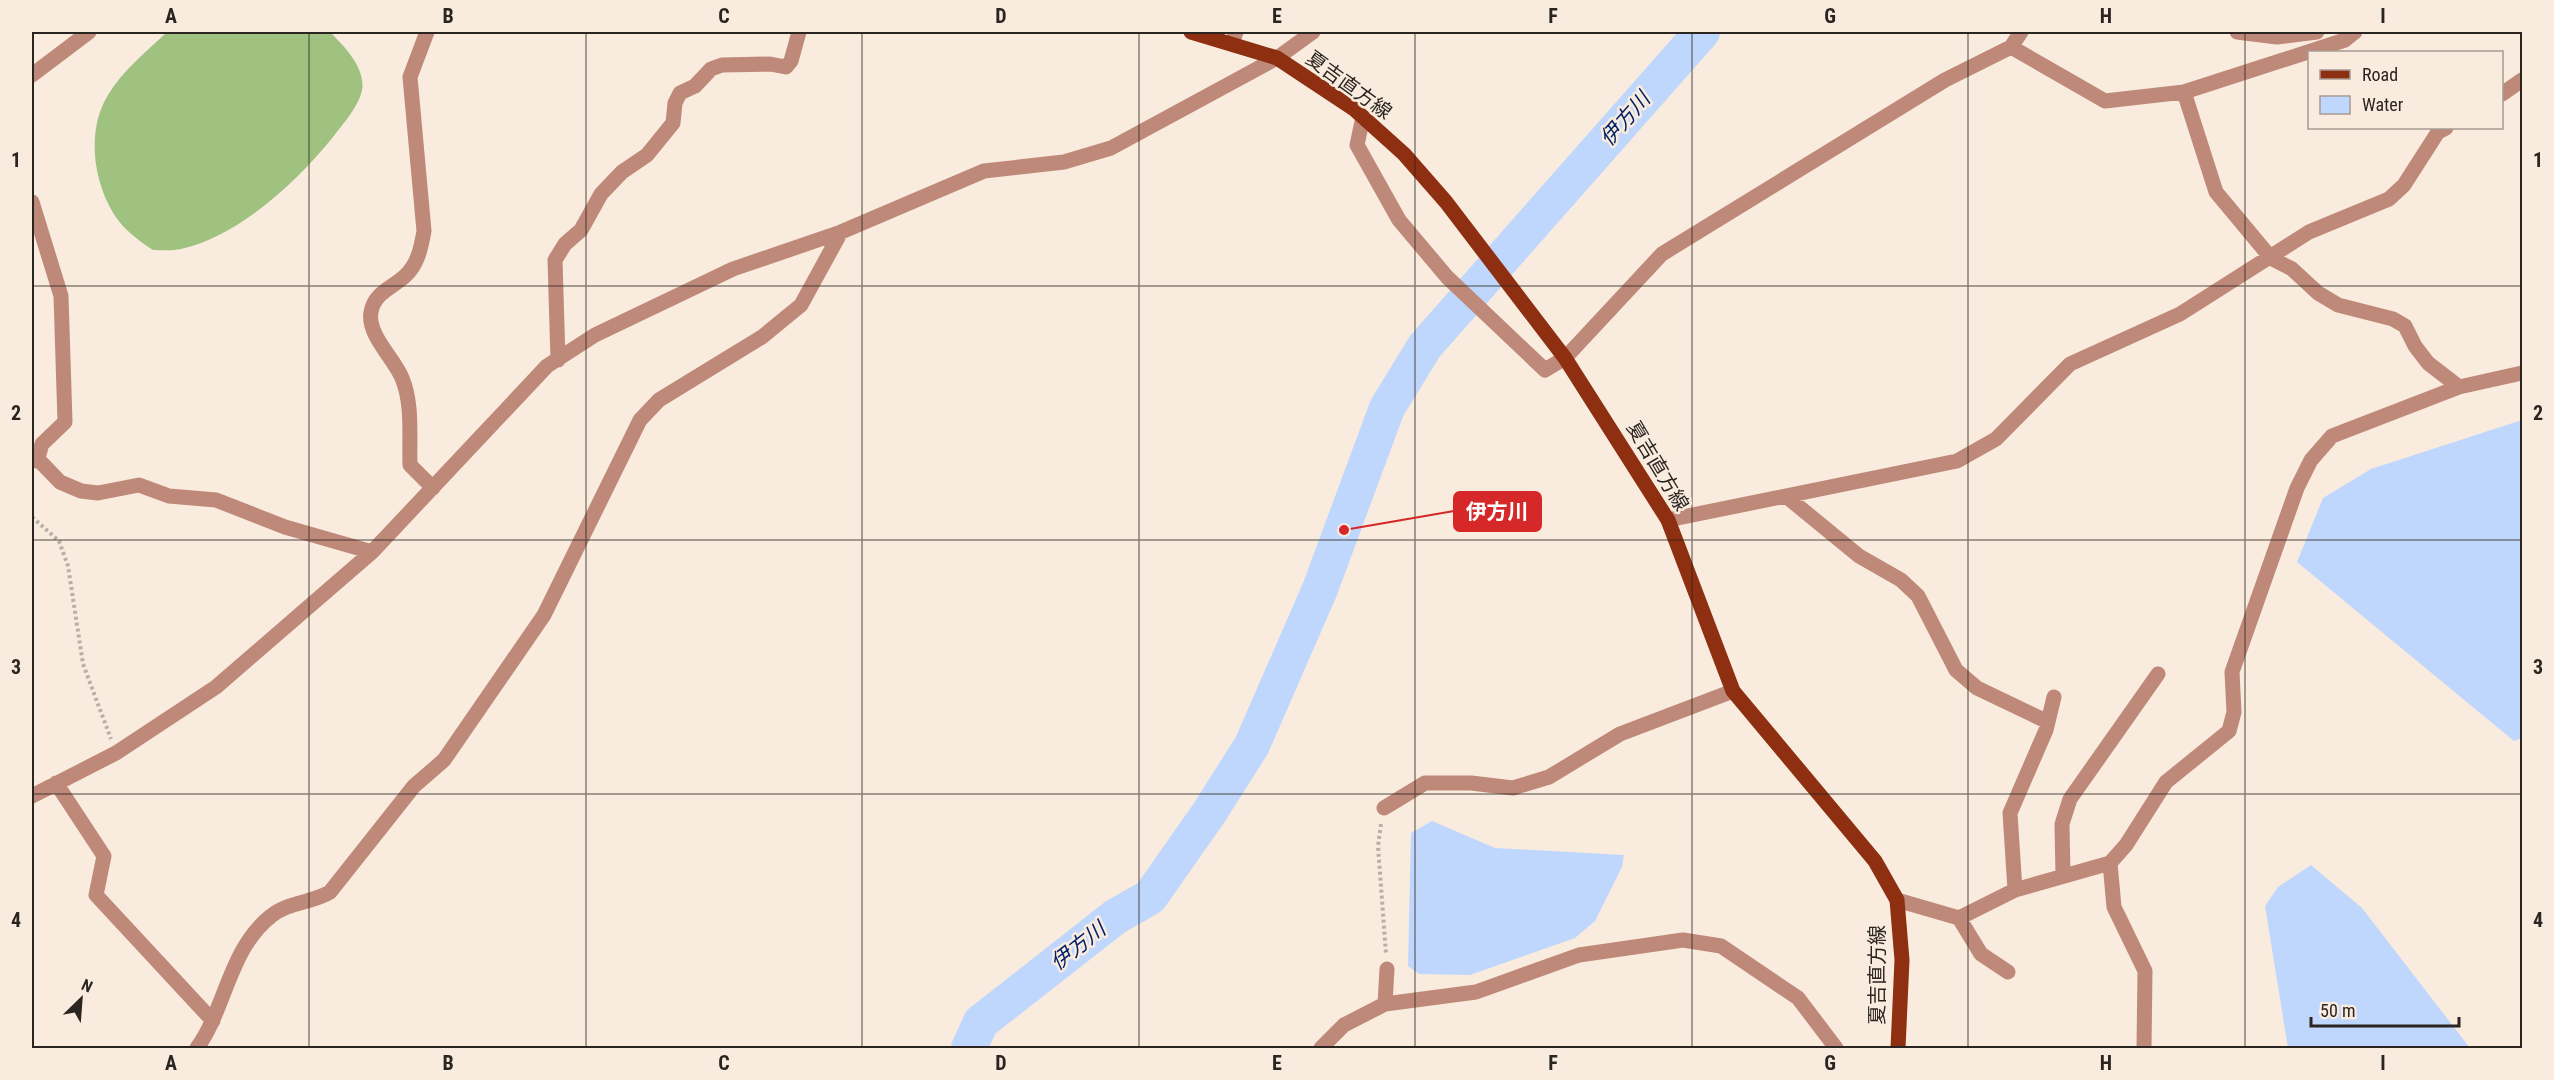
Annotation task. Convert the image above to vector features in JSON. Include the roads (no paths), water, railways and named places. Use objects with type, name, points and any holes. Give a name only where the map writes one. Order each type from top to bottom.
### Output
[{"type":"main road","name":"夏吉直方線","points":[[1191,32],[1234,38],[1277,58],[1363,117],[1404,154],[1476,240],[1565,358],[1668,520],[1733,691],[1875,861],[1897,900],[1902,960],[1898,1048]]},
{"type":"street","points":[[32,75],[89,32]]},
{"type":"street","points":[[427,32],[410,77],[424,231],[420,255],[406,275],[377,297],[370,313],[374,330],[403,378],[409,409],[410,465],[434,488]]},
{"type":"street","points":[[558,360],[555,260],[565,244],[581,230],[601,194],[622,172],[647,155],[673,123],[675,103],[680,93],[695,86],[711,69],[722,65],[770,64],[786,67],[791,61],[799,32]]},
{"type":"street","points":[[32,796],[116,753],[216,687],[372,552],[547,366],[595,335],[733,269],[842,232],[984,171],[1064,162],[1111,148],[1277,58],[1313,32]]},
{"type":"street","points":[[1363,117],[1357,145],[1399,220],[1448,278],[1545,370],[1565,358],[1662,254],[1945,80],[2011,46],[2021,32]]},
{"type":"street","points":[[2237,32],[2277,38],[2317,32]]},
{"type":"street","points":[[2312,51],[2346,40],[2355,32]]},
{"type":"street","points":[[2011,46],[2105,100],[2184,92],[2308,52]]},
{"type":"street","points":[[2503,93],[2523,80]]},
{"type":"street","points":[[2184,92],[2216,192],[2271,258],[2292,270],[2318,293],[2338,305],[2393,319],[2405,326],[2415,346],[2428,363],[2460,387]]},
{"type":"street","points":[[1668,520],[1957,461],[1996,439],[2070,364],[2180,314],[2309,232],[2389,199],[2404,185],[2438,132],[2444,129]]},
{"type":"street","points":[[32,202],[61,296],[65,355],[65,422],[42,444],[34,457],[60,482],[81,491],[98,493],[139,485],[169,496],[216,500],[285,527],[372,552]]},
{"type":"street","points":[[197,1048],[213,1021],[232,971],[260,928],[272,915],[295,904],[318,900],[330,891],[414,786],[444,760],[544,615],[640,420],[659,400],[762,337],[801,304],[842,232]]},
{"type":"street","points":[[1959,918],[2015,890],[2110,863],[2126,845],[2166,782],[2229,731],[2234,712],[2232,672],[2297,488],[2311,460],[2332,436],[2460,387],[2523,373]]},
{"type":"street","points":[[1787,497],[1859,556],[1900,580],[1918,596],[1956,670],[1977,688],[2048,722]]},
{"type":"street","points":[[2063,876],[2062,824],[2070,799],[2158,674]]},
{"type":"street","points":[[1384,808],[1425,783],[1471,783],[1513,788],[1549,777],[1620,734],[1733,691]]},
{"type":"street","points":[[2015,890],[2010,813],[2048,722],[2054,697]]},
{"type":"street","points":[[56,783],[104,856],[96,895],[213,1021]]},
{"type":"street","points":[[2110,863],[2114,907],[2145,971],[2144,1048]]},
{"type":"street","points":[[1897,900],[1959,918],[1981,954],[2008,972]]},
{"type":"street","points":[[1321,1048],[1336,1043],[1344,1025],[1385,1004],[1476,992],[1579,956],[1683,940],[1721,946],[1798,998],[1836,1048]]},
{"type":"street","points":[[1385,1004],[1387,969]]},
{"type":"water","points":[[2522,420],[2522,738],[2514,741],[2297,562],[2323,498],[2371,469]]},
{"type":"water","points":[[1432,821],[1495,848],[1624,855],[1622,867],[1595,921],[1575,938],[1470,975],[1419,974],[1408,966],[1411,833]]},
{"type":"water","points":[[2311,865],[2362,908],[2470,1048],[2288,1048],[2265,906],[2278,887]]},
{"type":"waterway","name":"伊方川","points":[[969,1048],[981,1022],[1115,917],[1150,897],[1209,813],[1252,745],[1320,589],[1387,408],[1425,346],[1702,32]]},
{"type":"place","name":"伊方川","points":[[1344,530]]}]
